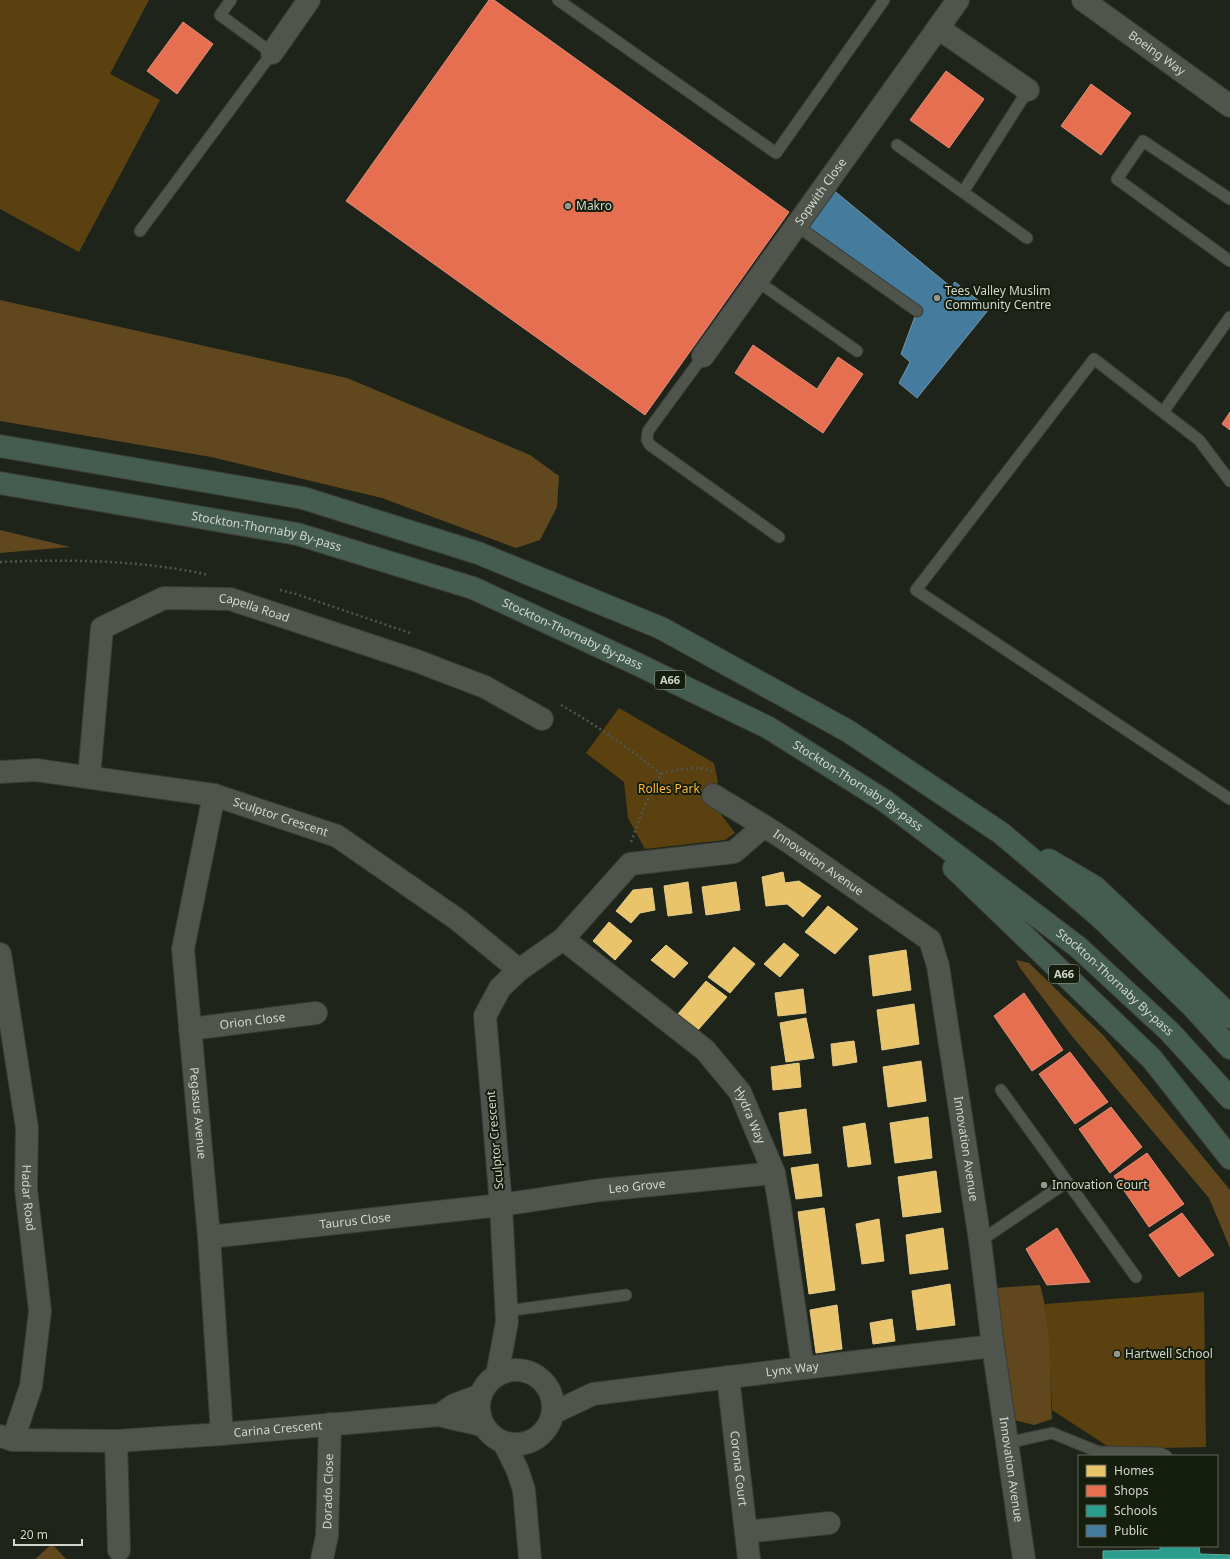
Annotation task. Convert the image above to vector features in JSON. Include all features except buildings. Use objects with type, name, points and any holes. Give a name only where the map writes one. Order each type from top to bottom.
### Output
[{"type":"highway","points":[[0,446],[303,498],[478,553],[661,628],[848,731],[1000,833],[1095,887],[1230,1017]]},
{"type":"highway","name":"Stockton-Thornaby By-pass","points":[[0,483],[297,534],[473,588],[637,664],[768,728],[885,801],[1078,947],[1170,1032],[1230,1098]]},
{"type":"highway","name":"A66","points":[[885,801],[1152,1059],[1230,1158]]},
{"type":"highway","points":[[1000,833],[1099,916],[1193,1007],[1230,1048]]},
{"type":"street","points":[[272,53],[309,0]]},
{"type":"street","name":"Sopwith Close","points":[[703,356],[958,0]]},
{"type":"street","name":"Boeing Way","points":[[1083,0],[1230,106]]},
{"type":"street","points":[[938,28],[1028,90]]},
{"type":"street","name":"Capella Road","points":[[88,777],[102,628],[164,598],[230,599],[417,661],[485,687],[542,719]]},
{"type":"street","name":"Sculptor Crescent","points":[[0,772],[36,770],[214,795],[337,836],[458,920],[519,970]]},
{"type":"street","name":"Pegasus Avenue","points":[[214,795],[182,949],[209,1237],[222,1434]]},
{"type":"street","name":"Innovation Avenue","points":[[713,795],[789,842],[930,940],[938,966],[980,1241],[992,1346],[1024,1559]]},
{"type":"street","name":"Innovation Avenue","points":[[630,864],[734,852],[764,826]]},
{"type":"street","points":[[563,940],[630,864]]},
{"type":"street","name":"Sculptor Crescent","points":[[497,1375],[507,1316],[501,1205],[485,1016],[500,988],[519,970],[563,940]]},
{"type":"street","name":"Hydra Way","points":[[563,940],[705,1050],[740,1092],[774,1173],[803,1368]]},
{"type":"street","name":"Hadar Road","points":[[0,954],[27,1128],[26,1189],[40,1311],[31,1386],[6,1438]]},
{"type":"street","name":"Orion Close","points":[[190,1030],[316,1013]]},
{"type":"street","name":"Leo Grove","points":[[501,1205],[601,1190],[774,1173]]},
{"type":"street","name":"Taurus Close","points":[[209,1237],[501,1205]]},
{"type":"street","name":"Sculptor Crescent","points":[[507,1316],[526,1371]]},
{"type":"street","name":"Lynx Way","points":[[554,1413],[593,1394],[992,1346]]},
{"type":"street","points":[[511,1370],[526,1371],[534,1374],[548,1386],[552,1394],[554,1413],[546,1430],[532,1442],[523,1444],[504,1443],[489,1433],[484,1426],[480,1416],[479,1406],[481,1396],[490,1380],[497,1375],[511,1370]]},
{"type":"street","name":"Corona Court","points":[[728,1378],[749,1559]]},
{"type":"street","name":"Lynx Way","points":[[548,1386],[563,1387],[593,1394]]},
{"type":"street","name":"Carina Crescent","points":[[440,1415],[454,1405],[481,1396]]},
{"type":"street","name":"Carina Crescent","points":[[6,1438],[116,1441],[222,1434],[440,1415],[452,1419],[468,1420],[484,1426]]},
{"type":"street","name":"Dorado Close","points":[[322,1559],[327,1536],[330,1424]]},
{"type":"street","points":[[116,1441],[119,1550]]},
{"type":"street","points":[[524,1490],[529,1475],[532,1442]]},
{"type":"street","points":[[504,1443],[517,1469],[524,1490],[530,1559]]},
{"type":"street","points":[[746,1532],[829,1523]]},
{"type":"lane","points":[[140,231],[272,53],[220,15],[231,0]]},
{"type":"lane","points":[[558,0],[776,153],[884,0]]},
{"type":"lane","points":[[963,192],[1028,90]]},
{"type":"lane","points":[[1230,199],[1143,141],[1117,179],[1230,261]]},
{"type":"lane","points":[[897,145],[1027,238]]},
{"type":"lane","points":[[797,226],[917,311]]},
{"type":"lane","points":[[757,281],[856,351]]},
{"type":"lane","points":[[1163,412],[1230,317]]},
{"type":"lane","points":[[703,356],[648,431],[647,440],[650,445],[779,537]]},
{"type":"lane","points":[[1230,481],[1199,440],[1094,359],[916,590],[1230,799]]},
{"type":"lane","points":[[1001,1090],[1136,1277]]},
{"type":"lane","points":[[980,1241],[1067,1182]]},
{"type":"lane","points":[[507,1316],[626,1295]]},
{"type":"lane","points":[[1007,1443],[1052,1433],[1100,1454],[1163,1455]]},
{"type":"path","points":[[0,562],[50,560]]},
{"type":"path","points":[[630,864],[632,840],[645,805],[661,774],[685,768],[709,770],[722,778],[713,795]]},
{"type":"green space","points":[[0,0],[149,0],[110,74],[160,100],[79,252],[0,209]]},
{"type":"green space","name":"Rolles Park","points":[[619,708],[714,763],[718,782],[713,795],[714,805],[735,833],[725,840],[645,849],[628,818],[624,782],[586,753]]},
{"type":"green space","points":[[1204,1292],[1206,1447],[1112,1449],[1052,1410],[1048,1327],[1045,1304]]},
{"type":"shaded area","points":[[0,300],[347,378],[530,455],[559,476],[557,507],[540,540],[516,548],[382,498],[211,457],[0,421]]},
{"type":"shaded area","points":[[0,530],[70,547],[0,553]]},
{"type":"shaded area","points":[[1016,960],[1029,963],[1104,1036],[1230,1190],[1230,1248],[1209,1198],[1071,1035],[1020,968]]},
{"type":"shaded area","points":[[1040,1285],[1049,1335],[1052,1419],[1034,1425],[1014,1420],[994,1288]]},
{"type":"shaded area","points":[[52,1544],[66,1559],[35,1559]]},
{"type":"place","name":"Makro","points":[[568,206]]},
{"type":"place","name":"Tees Valley Muslim Community Centre","points":[[937,298]]},
{"type":"place","name":"Innovation Court","points":[[1044,1185]]},
{"type":"place","name":"Hartwell School","points":[[1117,1354]]}]
